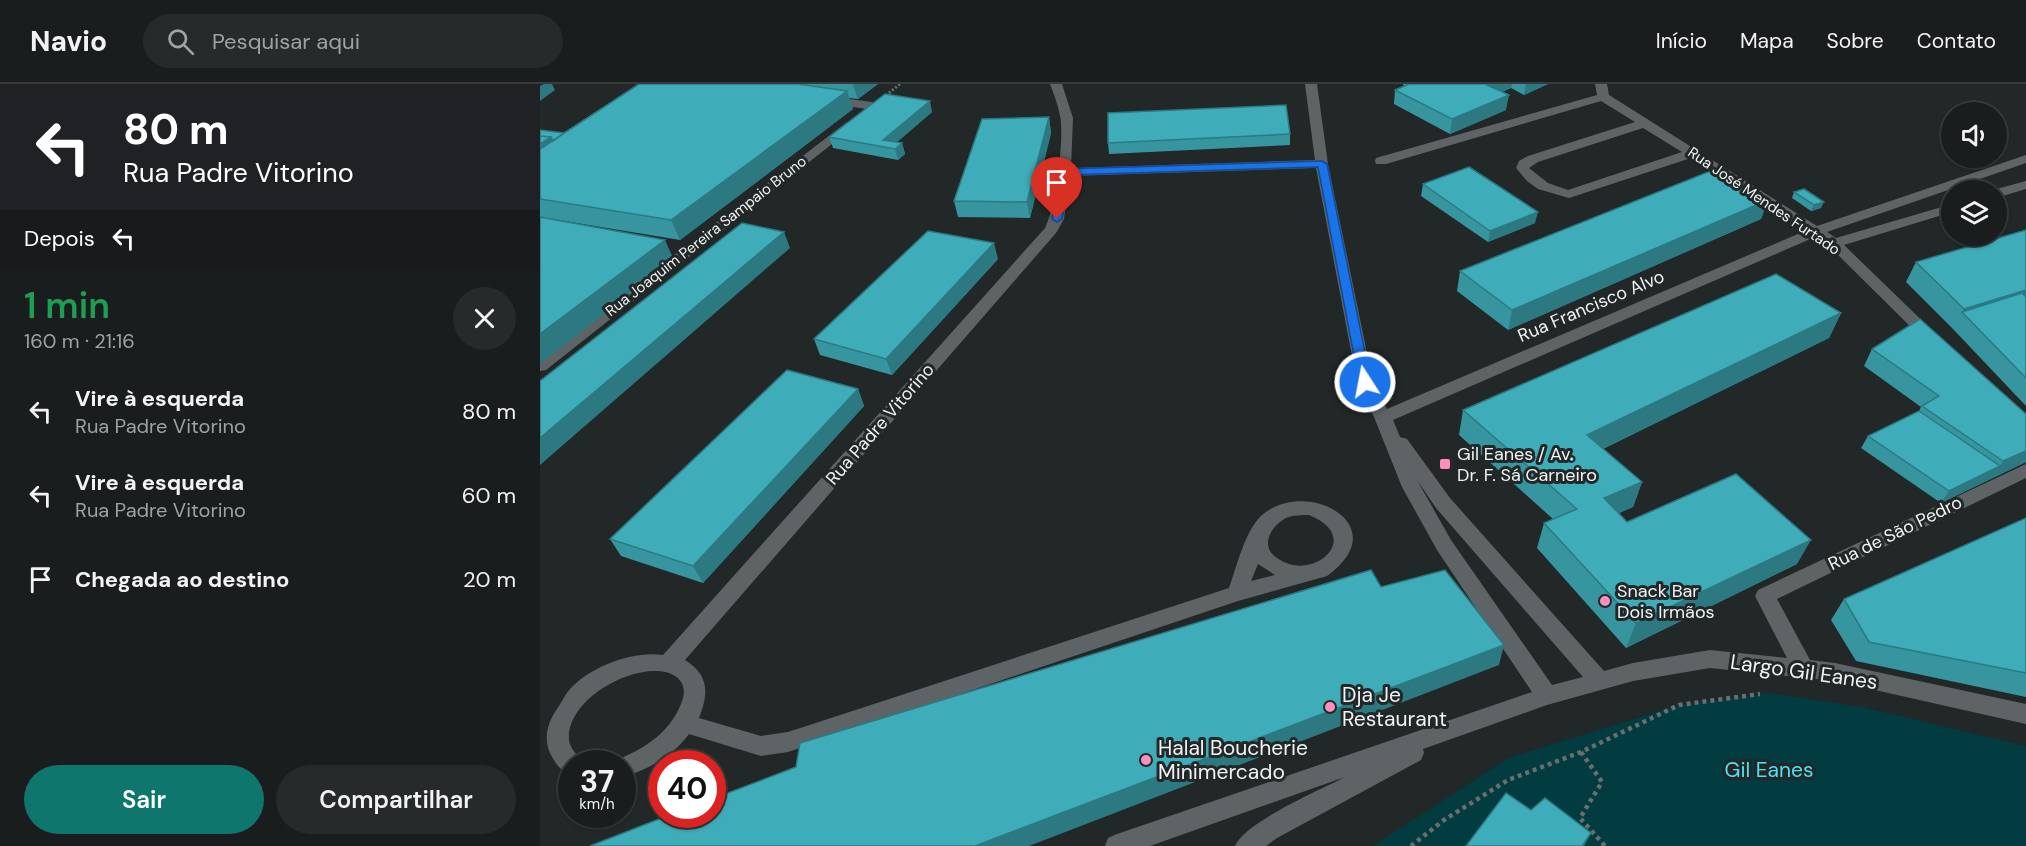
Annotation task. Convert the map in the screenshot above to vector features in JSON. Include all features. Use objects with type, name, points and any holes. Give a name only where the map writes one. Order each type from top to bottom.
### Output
[{"type":"street","name":"Rua Padre Vitorino","points":[[669,663],[1051,230],[1057,219],[1064,172],[1067,118],[1056,84]]},
{"type":"street","points":[[1311,84],[1322,164],[1365,382],[1383,417],[1411,486],[1444,545],[1547,696]]},
{"type":"street","points":[[1381,161],[1602,90]]},
{"type":"street","name":"Rua José Mendes Furtado","points":[[1602,90],[1645,123],[1834,243],[1942,349]]},
{"type":"street","name":"Rua Joaquim Pereira Sampaio Bruno","points":[[540,366],[872,106],[813,98]]},
{"type":"street","points":[[1645,123],[1533,159],[1524,164],[1522,168],[1526,174],[1548,189],[1569,194],[1693,153]]},
{"type":"street","name":"Rua Francisco Alvo","points":[[1383,417],[1815,232],[2026,159]]},
{"type":"street","points":[[1064,172],[1322,164]]},
{"type":"street","points":[[2007,191],[2026,185]]},
{"type":"street","points":[[1834,243],[1941,211]]},
{"type":"street","points":[[663,248],[685,252]]},
{"type":"street","points":[[1383,417],[1443,503],[1600,681]]},
{"type":"street","name":"Rua de São Pedro","points":[[1803,667],[1765,596],[2026,470]]},
{"type":"street","points":[[685,723],[761,746],[789,742],[1237,593],[1320,571],[1340,556],[1345,543],[1342,530],[1326,514],[1301,508],[1284,511],[1264,524],[1237,593]]},
{"type":"street","points":[[1258,537],[1264,557],[1276,567],[1302,574],[1320,571]]},
{"type":"street","name":"Largo Gil Eanes","points":[[1547,696],[1634,672],[1710,659],[1803,667],[2026,714]]},
{"type":"street","points":[[560,750],[557,739],[563,716],[579,694],[603,676],[644,661],[679,666],[692,680],[694,700],[685,723],[677,734],[653,754],[636,762]]},
{"type":"street","points":[[1117,846],[1547,696]]},
{"type":"street","points":[[1247,846],[1268,830],[1402,758],[1547,696]]},
{"type":"path","points":[[1411,846],[1444,820],[1508,780],[1581,752],[1679,705],[1770,693]]},
{"type":"path","points":[[1581,752],[1602,782],[1580,818],[1605,846]]},
{"type":"green space","name":"Gil Eanes","points":[[1770,693],[1862,707],[2026,746],[2026,846],[1373,846],[1508,758],[1679,705]]},
{"type":"building","points":[[639,84],[798,84],[847,91],[671,220],[540,199],[540,149]]},
{"type":"building","points":[[1409,84],[1488,84],[1509,95],[1452,119],[1395,90]]},
{"type":"building","points":[[885,94],[930,101],[883,140],[902,143],[895,149],[829,137]]},
{"type":"building","points":[[1286,105],[1290,134],[1108,143],[1108,113]]},
{"type":"building","points":[[1049,117],[1027,202],[954,201],[982,119]]},
{"type":"building","points":[[540,130],[564,133],[553,141],[551,137],[540,136]]},
{"type":"building","points":[[540,136],[551,137],[540,144]]},
{"type":"building","points":[[1469,167],[1538,212],[1490,231],[1423,184]]},
{"type":"building","points":[[1713,170],[1768,200],[1512,310],[1460,271]]},
{"type":"building","points":[[1804,189],[1824,202],[1814,205],[1794,192]]},
{"type":"building","points":[[540,217],[665,240],[540,334]]},
{"type":"building","points":[[742,223],[784,232],[540,438],[540,381]]},
{"type":"building","points":[[2026,230],[2026,290],[1964,309],[1916,262],[1971,246],[2007,246],[2007,236]]},
{"type":"building","points":[[928,231],[994,243],[886,359],[814,339]]},
{"type":"building","points":[[1776,274],[1841,313],[1587,435],[1642,482],[1604,498],[1627,522],[1736,474],[1811,540],[1636,623],[1544,523],[1577,509],[1463,410]]},
{"type":"building","points":[[2022,293],[2026,297],[2026,378],[1962,312]]},
{"type":"building","points":[[1920,319],[2026,414],[2026,451],[2003,461],[1922,406],[1939,396],[1872,349]]},
{"type":"building","points":[[787,370],[858,389],[693,566],[610,539]]},
{"type":"building","points":[[1919,411],[2000,466],[1949,491],[1868,436]]},
{"type":"building","points":[[2026,518],[2026,673],[1869,642],[1844,599]]},
{"type":"building","points":[[1371,570],[1381,587],[1445,570],[1504,645],[975,846],[590,846],[648,823],[648,828],[726,828],[726,794],[796,767],[800,743]]},
{"type":"building","points":[[1506,793],[1531,810],[1545,798],[1591,833],[1582,846],[1466,846]]},
{"type":"place","name":"Gil Eanes / Av. Dr. F. Sá Carneiro","points":[[1445,464]]},
{"type":"place","name":"Snack Bar Dois Irmãos","points":[[1605,601]]},
{"type":"place","name":"Dja Je Restaurant","points":[[1330,707]]},
{"type":"place","name":"Halal Boucherie Minimercado","points":[[1146,760]]},
{"type":"route","points":[[1057,219],[1064,172],[1322,164],[1365,382]]}]
